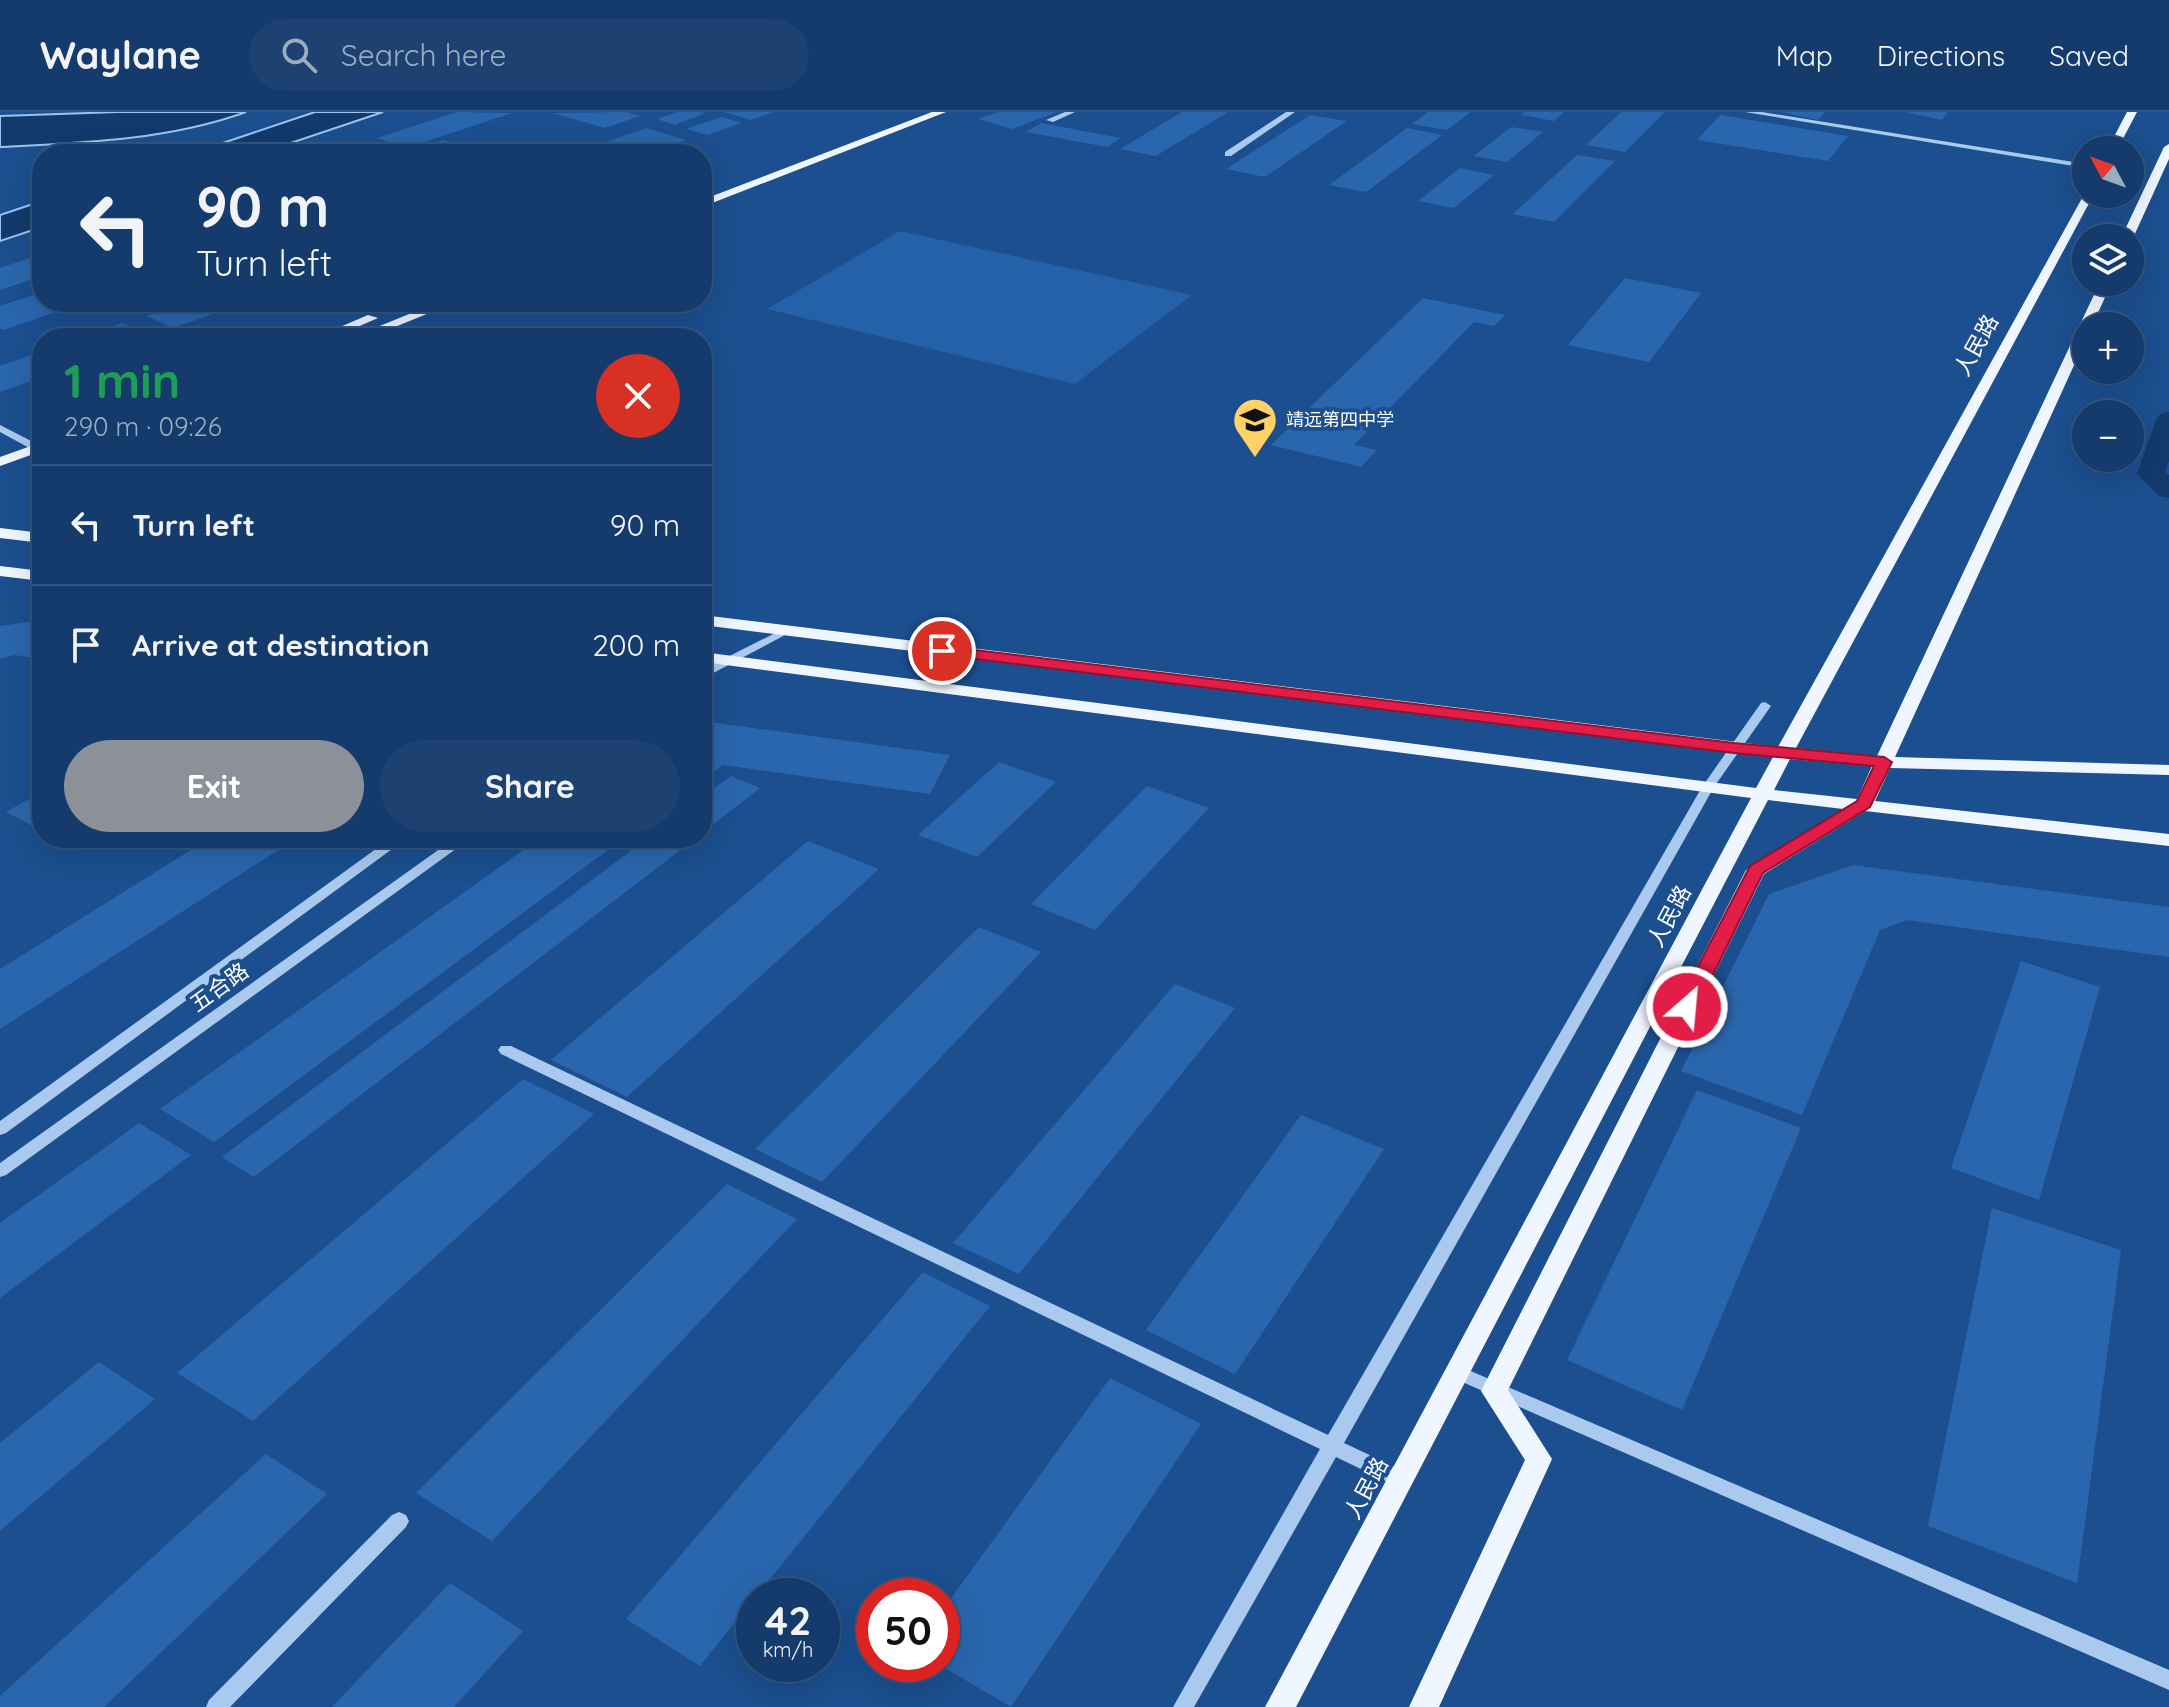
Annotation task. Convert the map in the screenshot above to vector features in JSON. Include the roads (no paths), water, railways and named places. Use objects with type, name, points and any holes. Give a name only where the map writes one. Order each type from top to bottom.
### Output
[{"type":"main road","points":[[712,187],[912,112]]},
{"type":"main road","points":[[712,200],[941,112]]},
{"type":"main road","points":[[2119,136],[2132,112]]},
{"type":"main road","points":[[2133,224],[2169,147]]},
{"type":"main road","name":"人民路","points":[[1280,1707],[1762,794],[2080,208]]},
{"type":"main road","points":[[1424,1707],[1539,1459],[1494,1391],[1756,870],[1864,804],[2100,296]]},
{"type":"main road","points":[[346,328],[387,312]]},
{"type":"main road","points":[[382,328],[424,312]]},
{"type":"main road","points":[[0,462],[32,453]]},
{"type":"main road","points":[[0,476],[32,456]]},
{"type":"main road","points":[[0,533],[32,537]]},
{"type":"main road","points":[[0,571],[32,575]]},
{"type":"main road","points":[[712,621],[1734,748],[1884,762],[2169,770]]},
{"type":"main road","points":[[712,658],[1762,794],[2169,840]]},
{"type":"street","points":[[1050,120],[1071,112]]},
{"type":"street","points":[[1228,154],[1291,112]]},
{"type":"street","points":[[1749,112],[2072,164]]},
{"type":"street","points":[[0,428],[32,446]]},
{"type":"street","points":[[712,668],[783,632]]},
{"type":"street","points":[[1183,1707],[1708,787],[1765,706]]},
{"type":"street","name":"五合路","points":[[0,1129],[386,848]]},
{"type":"street","name":"五合路","points":[[0,1171],[450,848]]},
{"type":"street","points":[[506,1050],[1401,1479]]},
{"type":"street","points":[[1459,1373],[1494,1391],[2169,1680]]},
{"type":"street","points":[[216,1707],[399,1521]]},
{"type":"waterway","points":[[2169,420],[2151,474],[2169,490]]},
{"type":"place","name":"靖远第四中学","points":[[1255,459]]}]
